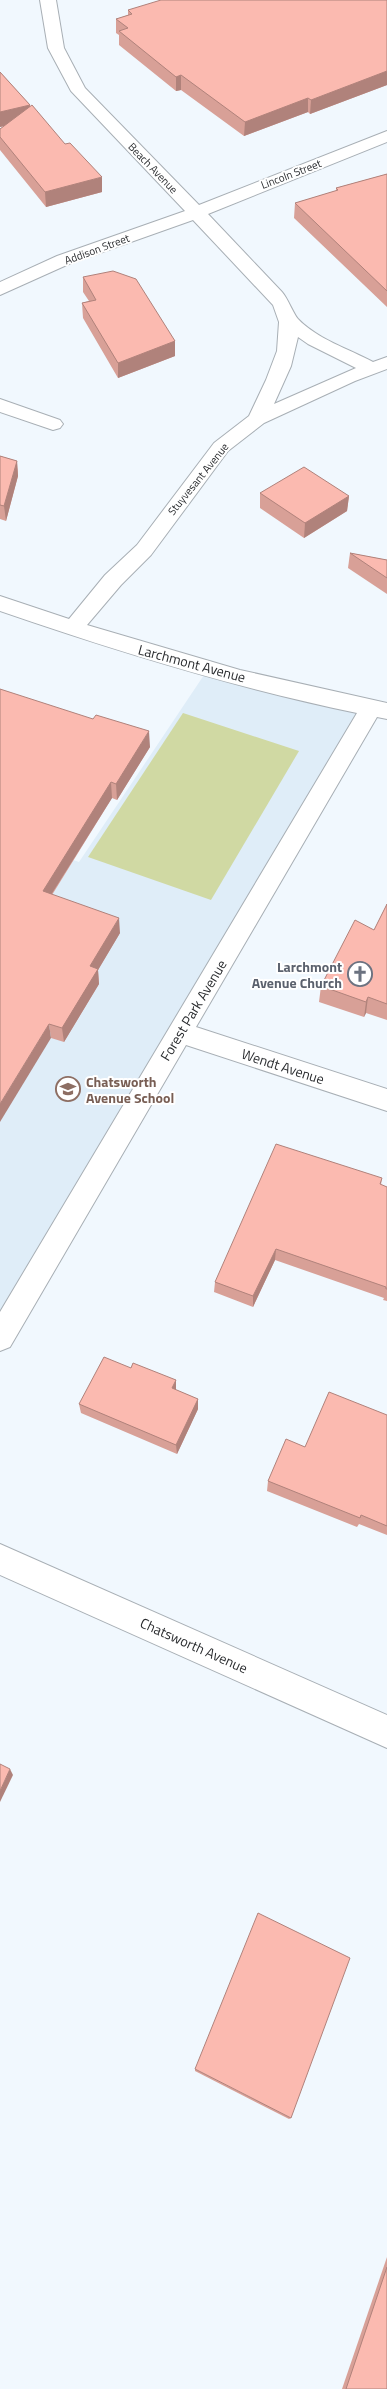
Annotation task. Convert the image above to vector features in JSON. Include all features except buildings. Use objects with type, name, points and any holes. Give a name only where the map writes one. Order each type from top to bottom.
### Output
[{"type":"street","name":"Beach Avenue","points":[[48,0],[50,25],[55,49],[62,65],[79,91],[264,283],[285,309],[289,321],[315,340],[379,366]]},
{"type":"street","name":"Lincoln Street","points":[[195,211],[387,136]]},
{"type":"street","name":"Addison Street","points":[[0,289],[15,280],[107,244],[172,222],[195,211]]},
{"type":"street","points":[[257,419],[286,357],[289,321]]},
{"type":"street","name":"Stuyvesant Avenue","points":[[72,629],[113,580],[144,550],[221,447],[257,419],[379,366]]},
{"type":"street","points":[[0,405],[53,424]]},
{"type":"street","name":"Larchmont Avenue","points":[[0,603],[72,629],[207,669],[379,710]]},
{"type":"street","name":"Forest Park Avenue","points":[[0,1338],[180,1032],[379,710]]},
{"type":"street","name":"Wendt Avenue","points":[[180,1032],[387,1100]]},
{"type":"street","name":"Chatsworth Avenue","points":[[0,1558],[387,1732]]},
{"type":"shaded area","name":"Chatsworth Avenue School","points":[[204,675],[363,711],[0,1315],[0,835],[79,862]]},
{"type":"green space","points":[[183,713],[299,751],[211,900],[88,857]]},
{"type":"place","name":"Larchmont Avenue Church","points":[[360,974]]},
{"type":"place","name":"Chatsworth Avenue School","points":[[68,1089]]}]
